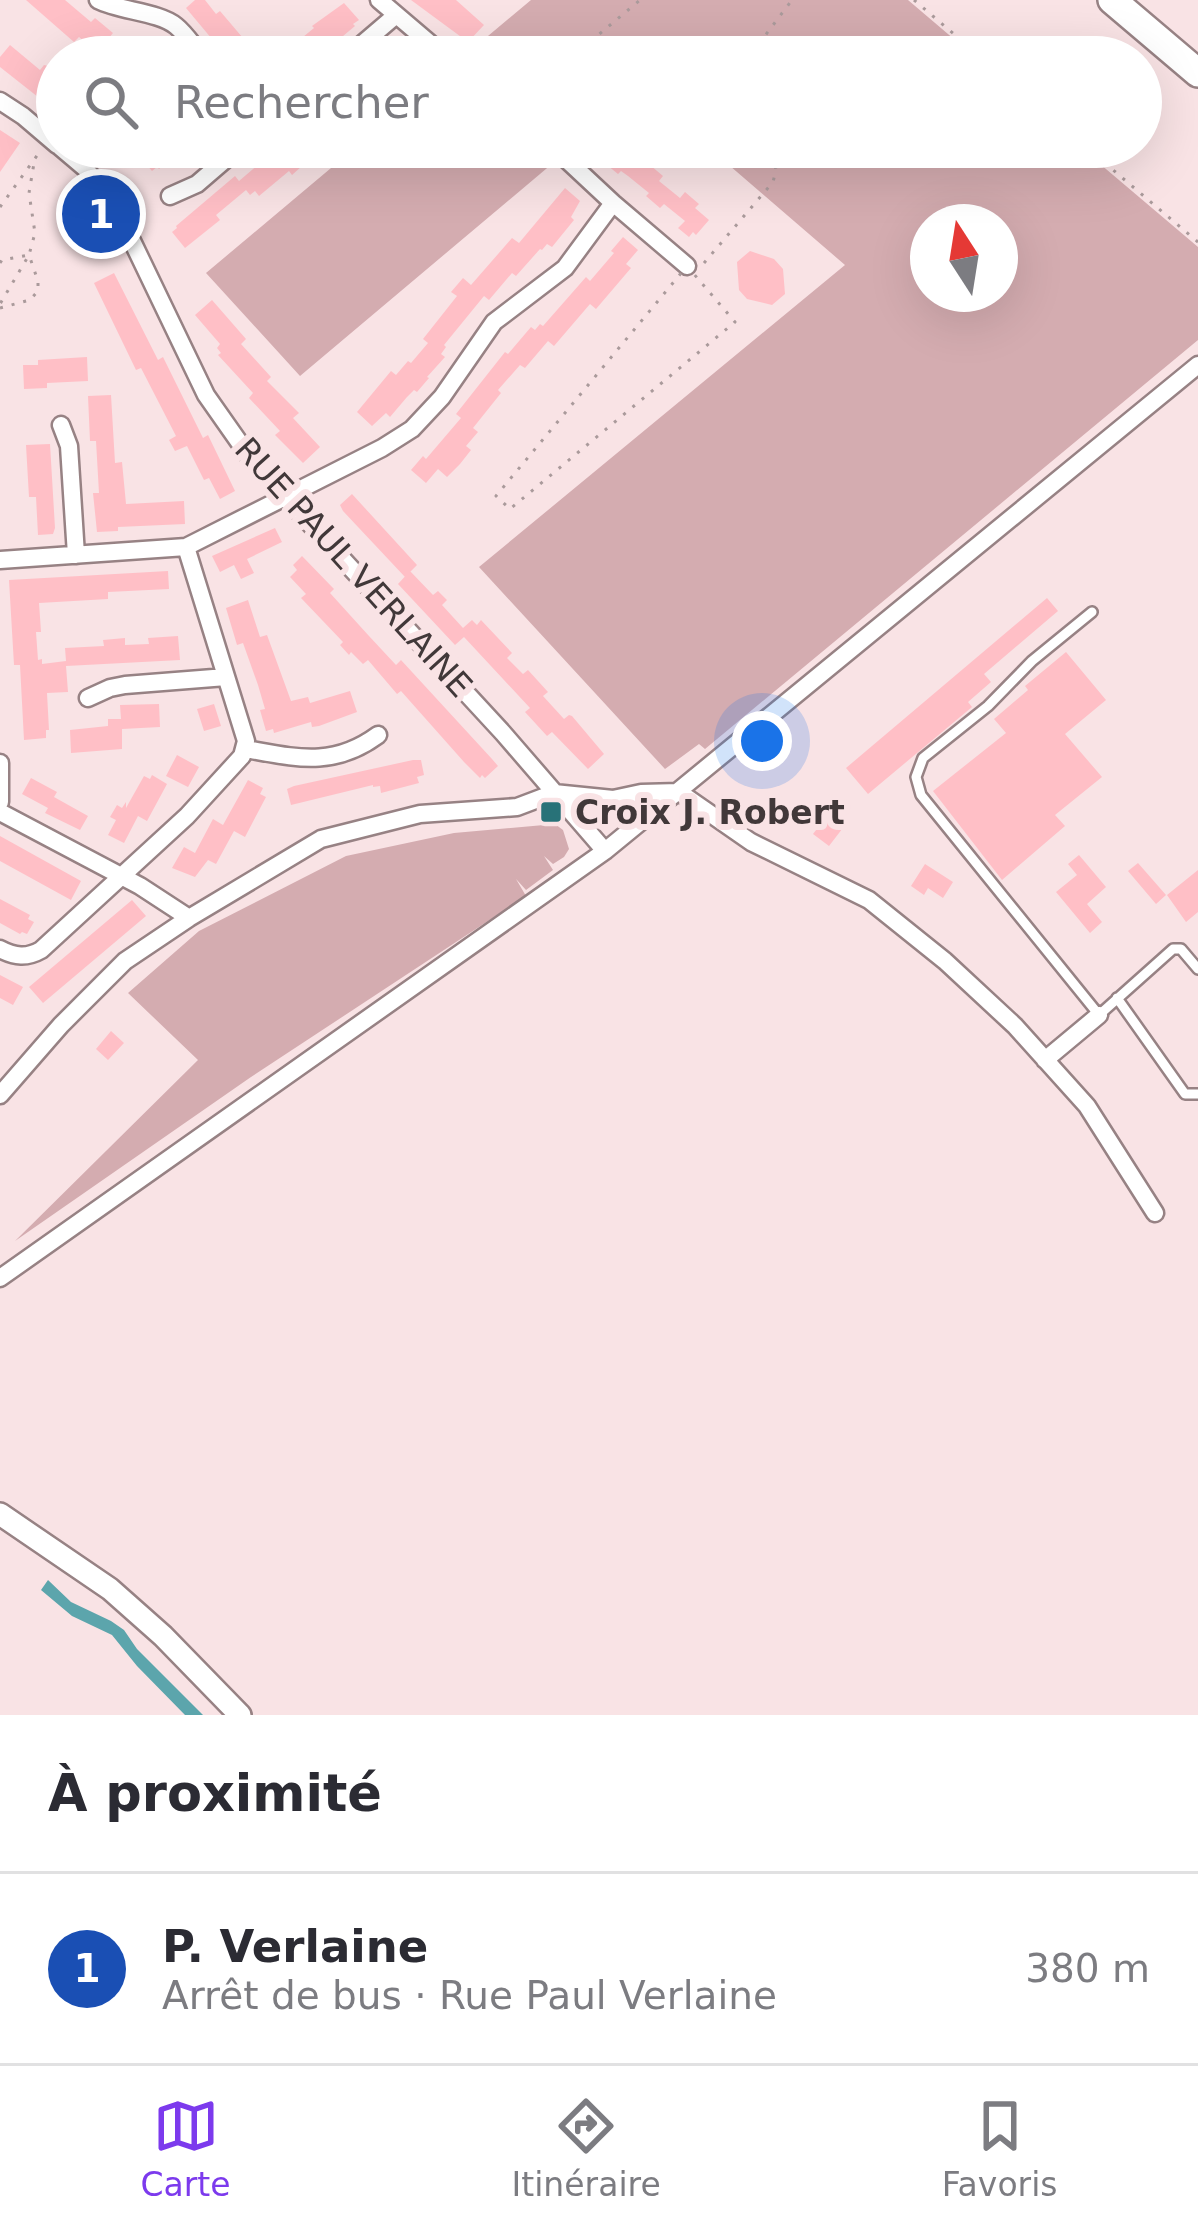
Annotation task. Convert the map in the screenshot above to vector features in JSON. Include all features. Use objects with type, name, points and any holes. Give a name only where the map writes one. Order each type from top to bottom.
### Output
[{"type":"main road","points":[[1112,0],[1155,36]]},
{"type":"main road","points":[[1123,0],[1160,36]]},
{"type":"main road","points":[[1162,38],[1188,64]]},
{"type":"main road","points":[[1162,42],[1188,64]]},
{"type":"street","points":[[98,0],[164,19],[185,36]]},
{"type":"street","points":[[379,0],[420,36]]},
{"type":"street","points":[[372,36],[395,16]]},
{"type":"street","name":"RUE PAUL VERLAINE","points":[[0,101],[36,127]]},
{"type":"street","name":"RUE PAUL VERLAINE","points":[[85,168],[121,218],[206,394],[253,462],[554,793],[612,845]]},
{"type":"street","points":[[170,196],[197,184],[216,168]]},
{"type":"street","points":[[576,168],[691,270]]},
{"type":"street","points":[[0,560],[185,548],[364,458],[412,429],[442,397],[494,322],[565,268],[613,203]]},
{"type":"street","points":[[0,1278],[612,845],[1198,365]]},
{"type":"street","points":[[61,424],[70,446],[76,555]]},
{"type":"street","points":[[0,949],[18,956],[41,950],[187,817],[246,749],[185,548]]},
{"type":"street","points":[[88,698],[125,685],[226,677]]},
{"type":"street","points":[[246,749],[320,759],[353,751],[378,735]]},
{"type":"street","points":[[0,763],[0,802]]},
{"type":"street","points":[[0,1095],[125,961],[321,839],[420,814],[517,807],[554,793],[613,800],[679,792],[751,842],[869,900],[945,962],[1015,1026],[1088,1106],[1155,1213]]},
{"type":"street","points":[[612,845],[625,826],[613,800]]},
{"type":"street","points":[[0,812],[190,918]]},
{"type":"street","points":[[1045,1060],[1099,1015]]},
{"type":"street","points":[[0,1514],[110,1589],[240,1715]]},
{"type":"lane","points":[[1092,611],[988,706],[922,758],[916,777],[920,795],[1099,1015],[1173,949],[1180,949],[1198,969]]},
{"type":"lane","points":[[1118,998],[1185,1094],[1198,1094]]},
{"type":"path","points":[[597,36],[640,0]]},
{"type":"path","points":[[765,36],[792,0]]},
{"type":"path","points":[[914,0],[956,36]]},
{"type":"path","points":[[0,207],[34,163]]},
{"type":"path","points":[[0,306],[35,233],[29,193],[34,163]]},
{"type":"path","points":[[691,270],[736,322],[509,509],[496,496],[691,270],[773,182],[776,168]]},
{"type":"path","points":[[1111,168],[1198,242]]},
{"type":"path","points":[[1,260],[28,255]]},
{"type":"path","points":[[0,306],[30,300],[38,291],[28,255]]},
{"type":"shaded area","points":[[531,0],[908,0],[950,36],[488,36]]},
{"type":"shaded area","points":[[331,168],[547,168],[300,376],[206,273]]},
{"type":"shaded area","points":[[732,168],[1105,168],[1198,247],[1198,340],[705,749],[699,744],[665,769],[479,567],[845,265]]},
{"type":"shaded area","points":[[555,824],[563,830],[569,849],[553,864],[544,856],[553,870],[526,890],[516,879],[526,896],[251,1077],[15,1241],[198,1060],[128,993],[199,931],[346,856],[454,833]]},
{"type":"water","points":[[48,1580],[71,1602],[124,1630],[203,1715],[185,1715],[112,1635],[72,1616],[41,1590]]},
{"type":"building","points":[[26,0],[65,0],[113,33],[67,36]]},
{"type":"building","points":[[195,0],[205,0],[241,36],[209,36],[186,8]]},
{"type":"building","points":[[411,0],[456,0],[484,25],[474,36],[460,36]]},
{"type":"building","points":[[344,3],[359,20],[343,36],[304,36]]},
{"type":"building","points":[[10,45],[36,67],[36,95],[0,67],[0,57]]},
{"type":"building","points":[[0,130],[20,143],[0,172]]},
{"type":"building","points":[[254,168],[300,168],[292,175],[289,171],[259,196],[246,190],[216,215],[220,220],[185,248],[172,232],[176,226],[235,176],[239,181]]},
{"type":"building","points":[[611,168],[654,168],[663,176],[659,181],[680,198],[685,192],[709,220],[689,237],[678,228],[685,221],[664,204],[660,208],[621,171],[618,174]]},
{"type":"building","points":[[565,188],[580,201],[571,217],[574,220],[552,247],[547,244],[540,249],[489,300],[484,296],[444,345],[441,354],[445,357],[417,392],[390,417],[386,413],[372,426],[357,412],[391,371],[396,375],[428,343],[423,339],[457,296],[451,292],[463,278],[471,285],[512,238],[519,243]]},
{"type":"building","points":[[623,237],[638,250],[626,264],[631,268],[596,309],[590,304],[554,346],[548,341],[525,368],[520,365],[473,428],[478,432],[460,464],[447,477],[438,469],[426,483],[411,470],[461,418],[456,414],[505,352],[531,327],[543,326],[586,277],[590,281]]},
{"type":"building","points":[[750,251],[774,259],[783,269],[785,294],[772,305],[747,299],[739,290],[737,262]]},
{"type":"building","points":[[114,273],[158,360],[163,357],[235,491],[220,499],[187,446],[175,451],[169,440],[176,436],[141,368],[136,370],[94,283]]},
{"type":"building","points":[[212,300],[246,339],[241,344],[271,377],[267,381],[299,413],[293,418],[320,447],[303,463],[275,435],[280,431],[249,398],[253,393],[218,355],[220,344],[195,315]]},
{"type":"building","points":[[87,357],[88,381],[24,389],[23,365]]},
{"type":"building","points":[[111,395],[115,463],[122,462],[126,504],[184,501],[185,524],[97,532],[96,441],[90,441],[88,396]]},
{"type":"building","points":[[50,444],[55,528],[53,534],[38,535],[36,497],[29,497],[26,445]]},
{"type":"building","points":[[352,494],[417,565],[405,577],[343,511],[340,505]]},
{"type":"building","points":[[275,528],[282,542],[247,559],[254,573],[241,579],[234,565],[220,572],[212,556]]},
{"type":"building","points":[[302,556],[396,665],[401,660],[498,766],[485,778],[464,762],[368,660],[363,664],[351,652],[349,655],[340,645],[343,642],[301,598],[306,594],[290,577]]},
{"type":"building","points":[[168,571],[169,589],[39,603],[41,632],[36,632],[42,664],[66,661],[65,648],[104,646],[103,640],[125,638],[125,645],[149,644],[148,638],[178,636],[180,660],[66,666],[68,692],[47,693],[46,738],[24,740],[9,580]]},
{"type":"building","points":[[410,571],[433,595],[438,591],[447,600],[442,605],[463,628],[472,620],[477,625],[481,620],[512,653],[507,658],[523,674],[528,670],[548,692],[543,696],[564,719],[572,716],[604,754],[588,769],[552,732],[547,736],[525,712],[530,708],[464,637],[455,645],[398,584]]},
{"type":"building","points":[[1047,598],[1058,611],[984,674],[991,682],[968,702],[972,707],[868,794],[846,768]]},
{"type":"building","points":[[248,600],[260,637],[267,635],[291,701],[308,697],[310,703],[350,691],[357,712],[319,726],[312,727],[311,722],[266,731],[258,685],[243,643],[237,645],[226,608]]},
{"type":"building","points":[[1066,652],[1106,700],[1065,734],[1102,777],[1055,815],[1065,826],[1002,880],[933,791],[1006,733],[994,719]]},
{"type":"building","points":[[159,704],[160,727],[122,729],[122,749],[71,753],[70,730],[108,726],[108,719],[121,719],[120,705]]},
{"type":"building","points":[[214,704],[221,726],[204,731],[197,709]]},
{"type":"building","points":[[177,755],[199,767],[188,787],[166,776]]},
{"type":"building","points":[[421,760],[424,775],[417,777],[419,783],[381,793],[380,786],[373,785],[291,805],[287,789],[294,786]]},
{"type":"building","points":[[152,775],[167,784],[147,821],[138,816],[124,843],[108,835],[117,805],[122,808],[126,802],[126,808],[144,776],[150,779]]},
{"type":"building","points":[[31,778],[88,816],[80,830],[45,813],[48,808],[22,794]]},
{"type":"building","points":[[248,780],[263,788],[260,794],[266,797],[245,837],[234,831],[216,864],[208,860],[195,877],[172,868],[184,847],[195,853],[213,819],[223,825]]},
{"type":"building","points":[[833,808],[849,820],[829,846],[813,834]]},
{"type":"building","points":[[0,836],[81,881],[71,900],[0,861]]},
{"type":"building","points":[[1079,855],[1106,887],[1087,904],[1102,922],[1090,933],[1056,892],[1077,875],[1068,864]]},
{"type":"building","points":[[1138,863],[1166,895],[1156,904],[1128,871]]},
{"type":"building","points":[[925,864],[953,882],[943,898],[928,888],[924,895],[911,886]]},
{"type":"building","points":[[1198,870],[1198,912],[1186,922],[1167,895]]},
{"type":"building","points":[[0,899],[30,915],[28,919],[34,922],[27,934],[0,923]]},
{"type":"building","points":[[132,900],[146,916],[43,1003],[29,987]]},
{"type":"building","points":[[0,975],[23,987],[13,1005],[0,998]]},
{"type":"building","points":[[111,1031],[124,1043],[108,1060],[96,1049]]},
{"type":"place","name":"P. Verlaine","points":[[101,214]]},
{"type":"place","name":"Croix J. Robert","points":[[551,812]]}]
